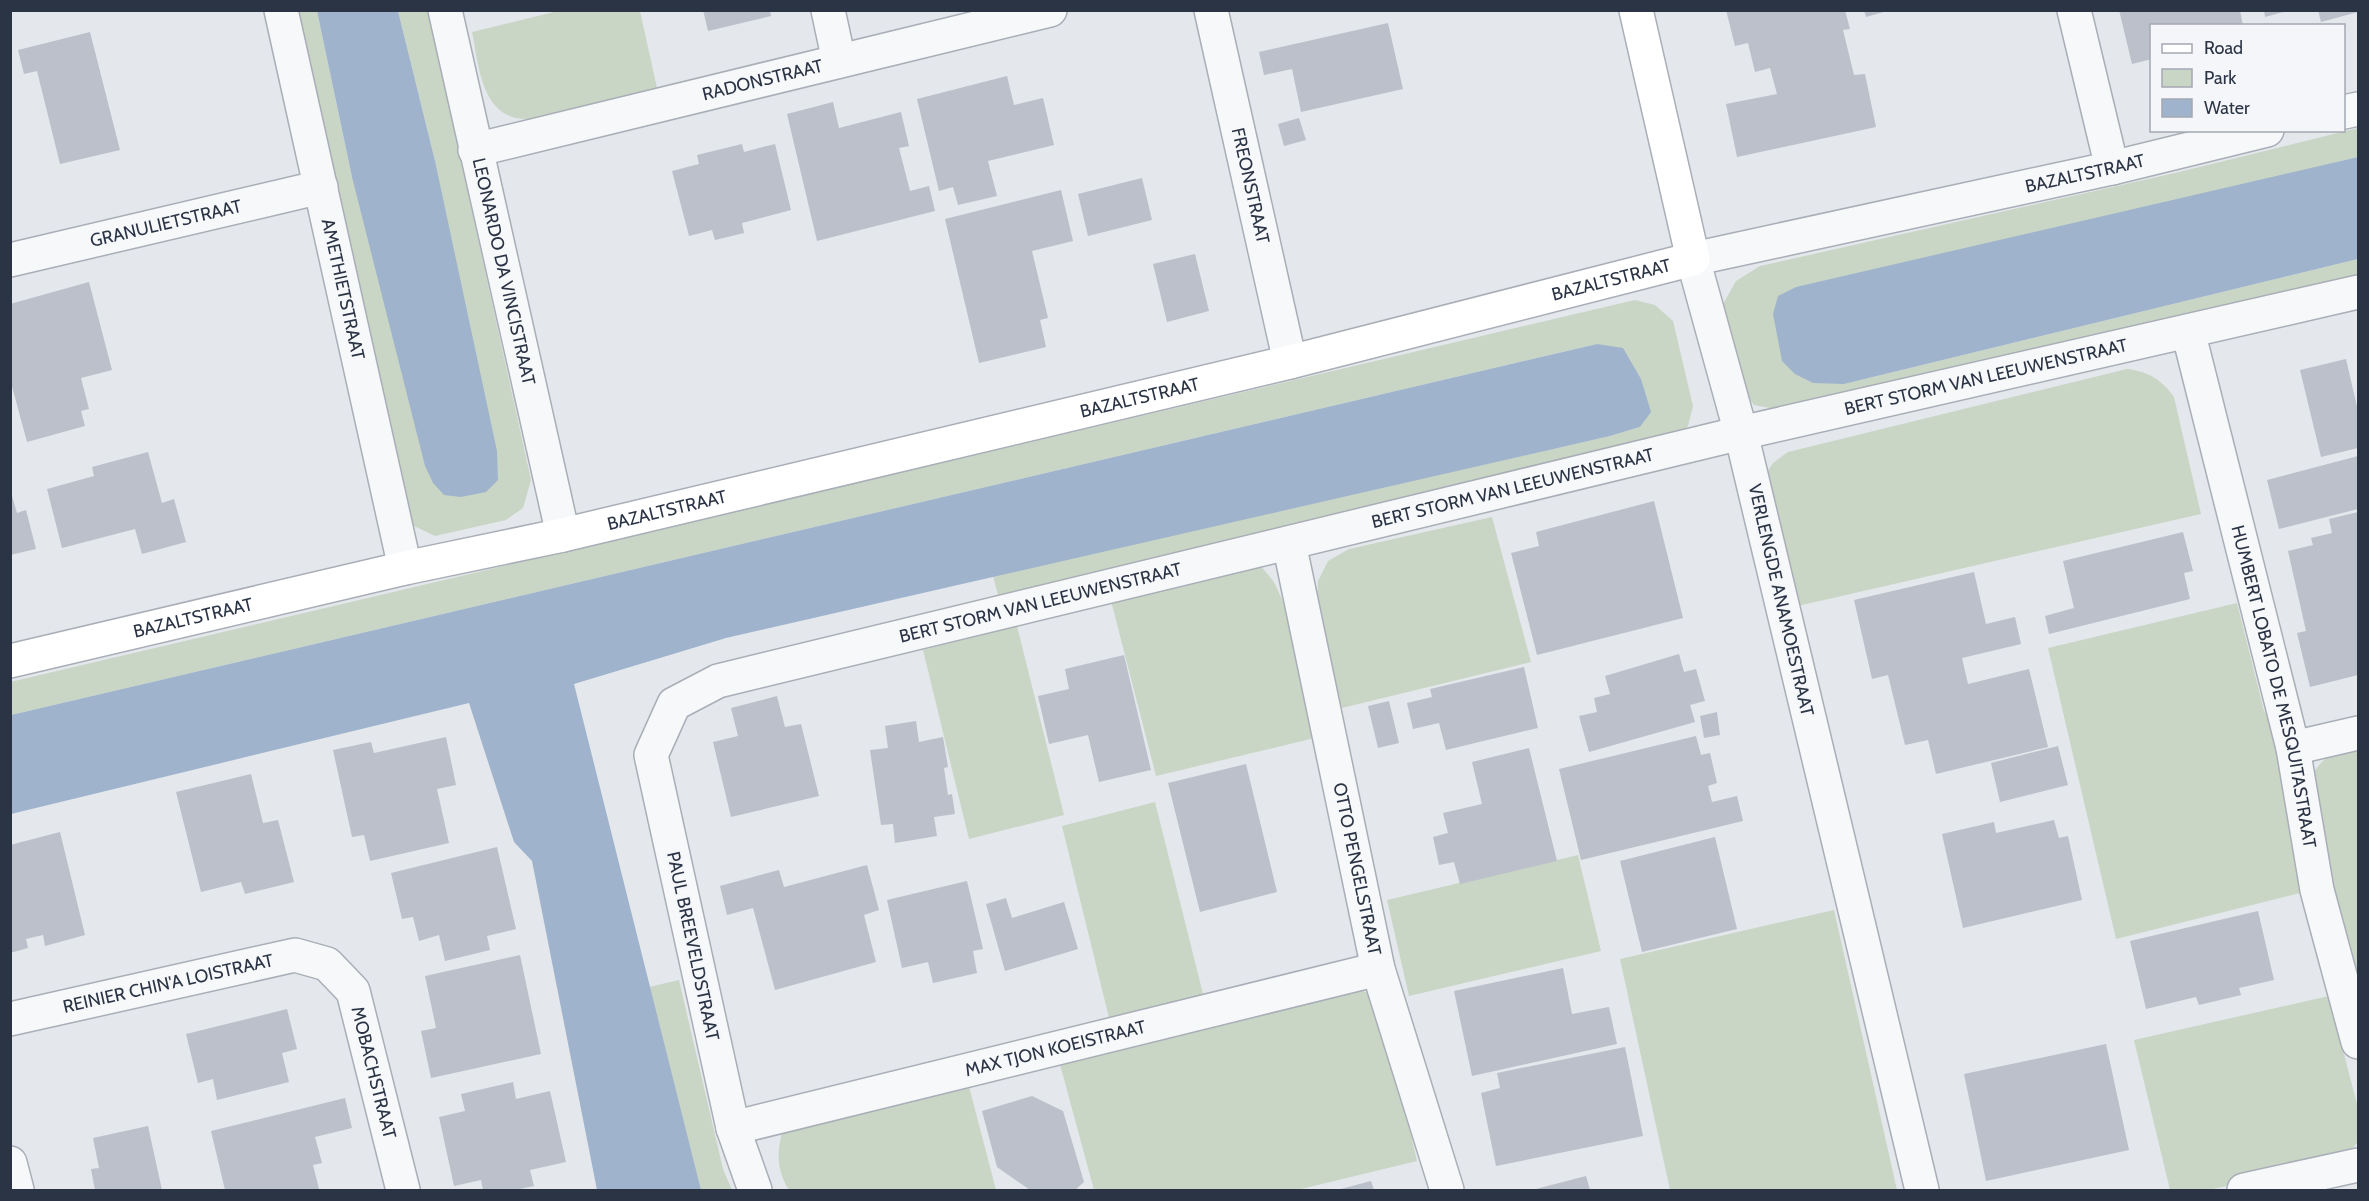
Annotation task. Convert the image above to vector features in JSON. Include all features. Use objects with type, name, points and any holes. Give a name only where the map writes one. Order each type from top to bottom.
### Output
[{"type":"street","name":"AMETHIETSTRAAT","points":[[281,10],[405,568]]},
{"type":"street","name":"LEONARDO DA VINCISTRAAT","points":[[446,10],[475,150],[563,535]]},
{"type":"street","points":[[828,10],[839,61]]},
{"type":"street","name":"RADONSTRAAT","points":[[475,150],[1050,10]]},
{"type":"street","name":"FREONSTRAAT","points":[[1211,10],[1290,362]]},
{"type":"street","name":"VERLENGDE ANAMOESTRAAT","points":[[1636,10],[1693,260],[1741,433],[1922,1191]]},
{"type":"street","points":[[2074,10],[2112,168]]},
{"type":"street","name":"BAZALTSTRAAT","points":[[10,661],[405,568],[563,535],[1290,362],[1693,260],[2112,168],[2259,132]]},
{"type":"street","name":"GRANULIETSTRAAT","points":[[10,260],[321,187]]},
{"type":"street","name":"BERT STORM VAN LEEUWENSTRAAT","points":[[674,704],[718,681],[1741,433],[2358,292]]},
{"type":"street","name":"HUMBERT LOBATO DE MESQUITASTRAAT","points":[[2188,331],[2293,748],[2317,890],[2358,1042]]},
{"type":"street","name":"OTTO PENGELSTRAAT","points":[[1288,543],[1378,969],[1447,1191]]},
{"type":"street","name":"PAUL BREEVELDSTRAAT","points":[[674,704],[651,755],[733,1128],[755,1191]]},
{"type":"street","points":[[2293,748],[2358,733]]},
{"type":"street","name":"REINIER CHIN'A LOISTRAAT","points":[[10,1019],[295,955],[327,964]]},
{"type":"street","name":"MOBACHSTRAAT","points":[[327,964],[353,991],[403,1191]]},
{"type":"street","name":"MAX TJON KOEISTRAAT","points":[[733,1128],[1378,969]]},
{"type":"street","points":[[10,1163],[17,1191]]},
{"type":"street","points":[[2244,1191],[2358,1165]]},
{"type":"green space","points":[[296,11],[317,11],[352,177],[435,161],[398,11],[428,11],[531,480],[523,508],[506,520],[435,536],[412,525]]},
{"type":"green space","points":[[558,11],[640,11],[657,88],[531,119],[514,118],[501,111],[493,103],[482,81],[472,32]]},
{"type":"green space","points":[[2358,128],[2358,157],[2263,180],[1844,384],[2358,259],[2358,278],[1787,411],[1754,405],[1743,390],[1722,306],[1736,281],[1760,266],[2175,173]]},
{"type":"green space","points":[[1635,300],[1655,305],[1673,321],[1693,406],[1688,426],[1671,441],[1646,449],[998,595],[993,576],[1610,436],[1640,427],[1597,344],[11,715],[10,682]]},
{"type":"green space","points":[[2127,369],[2154,377],[2174,397],[2201,514],[1789,608],[1762,480],[1773,463],[1788,452]]},
{"type":"green space","points":[[1492,517],[1531,662],[1342,708],[1317,604],[1318,581],[1328,561],[1349,549]]},
{"type":"green space","points":[[1260,565],[1274,582],[1285,606],[1315,738],[1156,776],[1108,589]]},
{"type":"green space","points":[[2237,603],[2264,711],[2279,738],[2304,892],[2116,939],[2048,648]]},
{"type":"green space","points":[[1017,626],[1064,815],[969,839],[923,650]]},
{"type":"green space","points":[[2358,747],[2358,1045],[2313,773],[2332,754]]},
{"type":"green space","points":[[1155,802],[1204,998],[1110,1022],[1062,826]]},
{"type":"green space","points":[[1578,855],[1601,951],[1409,996],[1387,900]]},
{"type":"green space","points":[[1834,910],[1897,1190],[1670,1190],[1620,959]]},
{"type":"green space","points":[[679,980],[723,1169],[732,1190],[701,1190],[699,1186],[649,987]]},
{"type":"green space","points":[[1349,988],[1373,996],[1384,1018],[1417,1161],[1297,1190],[1094,1190],[1058,1057]]},
{"type":"green space","points":[[2329,996],[2358,1108],[2357,1143],[2351,1150],[2325,1163],[2209,1190],[2170,1190],[2134,1040]]},
{"type":"green space","points":[[966,1075],[996,1190],[789,1190],[782,1176],[779,1161],[779,1146],[783,1130]]},
{"type":"water","points":[[317,11],[398,11],[435,161],[497,451],[498,480],[486,492],[461,497],[444,495],[433,483],[425,466],[352,177]]},
{"type":"water","points":[[2358,157],[2358,259],[1844,384],[1813,383],[1795,374],[1782,361],[1773,314],[1778,296],[1796,287]]},
{"type":"water","points":[[1597,344],[1623,348],[1641,379],[1651,412],[1640,427],[1610,436],[726,638],[574,684],[701,1190],[597,1190],[532,861],[514,842],[469,703],[11,814],[11,715]]},
{"type":"building","points":[[703,10],[770,10],[771,16],[708,31]]},
{"type":"building","points":[[1726,10],[1845,10],[1850,29],[1843,30],[1854,75],[1865,74],[1876,127],[1737,157],[1726,104],[1777,94],[1770,68],[1755,72],[1748,43],[1735,46]]},
{"type":"building","points":[[1864,10],[1887,10],[1887,11],[1866,17]]},
{"type":"building","points":[[2119,10],[2240,10],[2243,24],[2150,24],[2150,60],[2132,64]]},
{"type":"building","points":[[2264,10],[2287,10],[2287,11],[2265,17]]},
{"type":"building","points":[[2318,10],[2358,10],[2358,12],[2321,22]]},
{"type":"building","points":[[1388,23],[1403,89],[1301,112],[1292,69],[1264,75],[1259,52]]},
{"type":"building","points":[[90,32],[120,150],[60,164],[37,71],[24,74],[18,50]]},
{"type":"building","points":[[1007,76],[1014,105],[1043,98],[1054,145],[988,161],[997,196],[958,205],[953,187],[939,191],[917,99]]},
{"type":"building","points":[[833,102],[839,128],[901,112],[909,146],[899,148],[910,191],[929,186],[935,211],[817,241],[787,114]]},
{"type":"building","points":[[1299,118],[1306,140],[1284,146],[1278,124]]},
{"type":"building","points":[[742,144],[744,152],[775,144],[791,210],[742,223],[744,233],[715,240],[712,230],[689,236],[672,171],[699,164],[697,155]]},
{"type":"building","points":[[1142,178],[1152,220],[1088,236],[1078,194]]},
{"type":"building","points":[[1061,190],[1073,241],[1032,251],[1048,318],[1040,320],[1046,347],[979,363],[945,219]]},
{"type":"building","points":[[1195,254],[1209,311],[1167,322],[1153,264]]},
{"type":"building","points":[[89,282],[112,370],[81,378],[89,409],[81,411],[85,426],[27,442],[10,379],[10,304]]},
{"type":"building","points":[[2346,359],[2358,411],[2358,448],[2321,457],[2300,370]]},
{"type":"building","points":[[148,452],[162,503],[174,499],[186,542],[142,554],[135,529],[62,548],[47,489],[94,476],[92,467]]},
{"type":"building","points":[[2358,456],[2358,509],[2279,529],[2267,480]]},
{"type":"building","points":[[10,489],[17,513],[26,510],[36,549],[10,555]]},
{"type":"building","points":[[1654,501],[1683,618],[1537,655],[1511,553],[1539,546],[1536,532]]},
{"type":"building","points":[[2358,512],[2358,675],[2310,687],[2297,633],[2306,631],[2288,551],[2313,545],[2311,538],[2332,533],[2329,519]]},
{"type":"building","points":[[2183,532],[2193,571],[2184,573],[2190,599],[2049,634],[2045,616],[2074,608],[2063,561]]},
{"type":"building","points":[[1974,572],[1986,624],[2015,617],[2021,644],[1962,658],[1968,684],[2029,669],[2048,747],[1936,774],[1928,740],[1905,745],[1888,675],[1872,679],[1854,600]]},
{"type":"building","points":[[1679,654],[1684,672],[1696,669],[1705,701],[1690,705],[1695,722],[1589,752],[1579,716],[1597,712],[1594,698],[1610,694],[1605,676]]},
{"type":"building","points":[[1124,655],[1151,770],[1099,782],[1088,735],[1049,744],[1038,696],[1069,689],[1065,669]]},
{"type":"building","points":[[1524,667],[1538,728],[1446,750],[1439,723],[1413,729],[1407,703],[1432,697],[1430,689]]},
{"type":"building","points":[[777,696],[785,727],[801,724],[819,796],[731,817],[713,742],[738,736],[731,708]]},
{"type":"building","points":[[1389,701],[1399,743],[1378,748],[1368,706]]},
{"type":"building","points":[[1717,712],[1720,735],[1704,738],[1700,716]]},
{"type":"building","points":[[916,721],[919,742],[943,737],[948,767],[944,768],[948,795],[952,794],[955,814],[934,817],[937,836],[895,843],[893,824],[881,825],[870,750],[888,748],[885,726]]},
{"type":"building","points":[[1696,736],[1701,755],[1710,753],[1717,783],[1708,786],[1712,802],[1737,796],[1743,821],[1581,860],[1559,769]]},
{"type":"building","points":[[446,737],[456,785],[437,789],[449,843],[370,861],[364,835],[352,837],[333,750],[371,742],[374,753]]},
{"type":"building","points":[[2058,746],[2068,785],[2000,802],[1991,763]]},
{"type":"building","points":[[1529,748],[1557,861],[1460,884],[1454,862],[1439,865],[1433,837],[1448,833],[1443,813],[1482,804],[1472,762]]},
{"type":"building","points":[[1246,764],[1277,892],[1200,912],[1168,783]]},
{"type":"building","points":[[251,774],[263,823],[278,820],[294,882],[245,894],[241,882],[201,892],[176,792]]},
{"type":"building","points":[[2054,820],[2059,838],[2068,836],[2082,900],[1963,928],[1942,834],[1994,822],[1996,833]]},
{"type":"building","points":[[60,832],[85,935],[45,946],[43,935],[26,939],[28,948],[10,953],[10,845]]},
{"type":"building","points":[[1715,837],[1737,929],[1642,952],[1620,861]]},
{"type":"building","points":[[497,847],[516,929],[487,936],[490,950],[445,961],[439,935],[419,941],[413,917],[402,919],[391,873]]},
{"type":"building","points":[[867,865],[879,910],[864,915],[876,962],[775,990],[753,908],[727,915],[720,886],[779,870],[784,887]]},
{"type":"building","points":[[967,881],[983,949],[973,951],[977,973],[933,983],[928,962],[902,968],[887,900]]},
{"type":"building","points":[[1006,898],[1012,918],[1064,902],[1078,949],[1005,971],[986,904]]},
{"type":"building","points":[[2258,911],[2274,980],[2239,988],[2241,995],[2199,1005],[2196,997],[2146,1009],[2130,941]]},
{"type":"building","points":[[520,955],[541,1054],[431,1078],[421,1031],[436,1028],[425,976]]},
{"type":"building","points":[[1563,968],[1572,1014],[1609,1007],[1617,1044],[1472,1076],[1454,991]]},
{"type":"building","points":[[287,1009],[297,1049],[282,1053],[289,1082],[217,1100],[213,1079],[198,1083],[186,1034]]},
{"type":"building","points":[[2106,1044],[2129,1150],[1986,1181],[1964,1074]]},
{"type":"building","points":[[1625,1047],[1643,1136],[1496,1166],[1481,1093],[1500,1088],[1497,1073]]},
{"type":"building","points":[[513,1082],[516,1099],[550,1091],[566,1162],[530,1170],[534,1186],[515,1190],[483,1190],[481,1180],[454,1186],[439,1117],[465,1111],[461,1094]]},
{"type":"building","points":[[1032,1096],[1063,1111],[1084,1182],[1075,1190],[1030,1190],[997,1167],[982,1111]]},
{"type":"building","points":[[345,1098],[352,1128],[315,1137],[322,1163],[313,1165],[319,1189],[225,1190],[211,1131]]},
{"type":"building","points":[[148,1126],[162,1190],[95,1190],[91,1169],[99,1168],[93,1138]]},
{"type":"building","points":[[1586,1176],[1590,1190],[1532,1190]]},
{"type":"building","points":[[1371,1181],[1374,1190],[1337,1190]]}]
